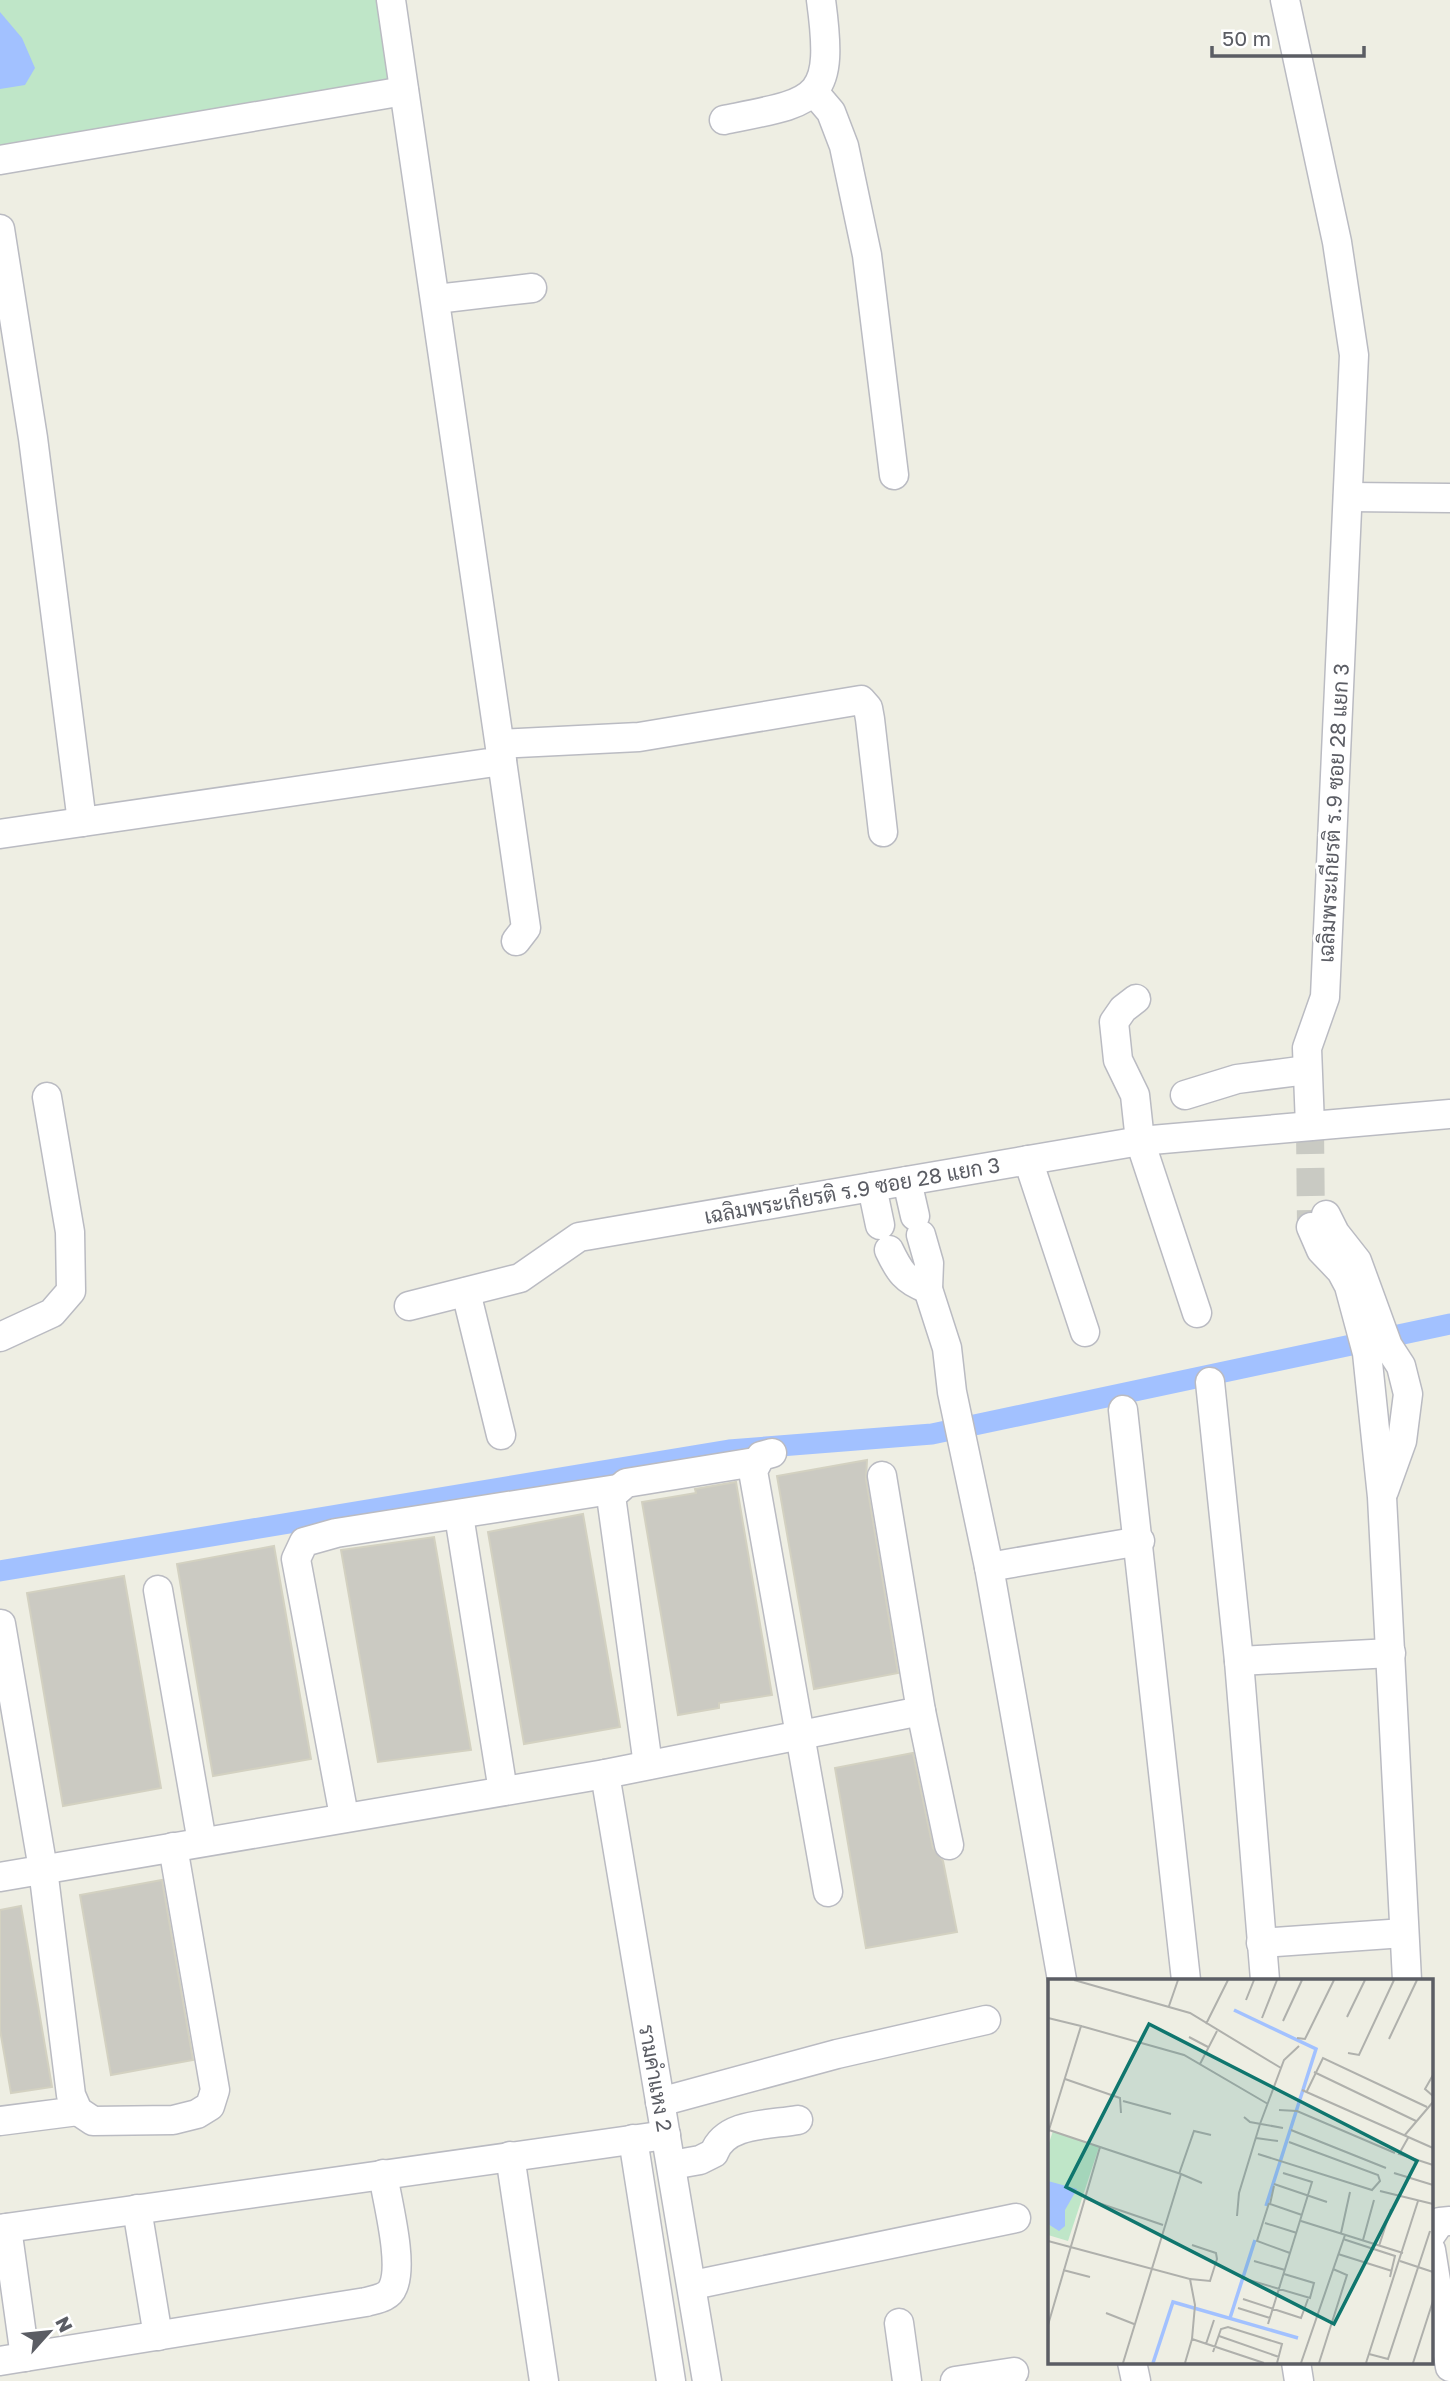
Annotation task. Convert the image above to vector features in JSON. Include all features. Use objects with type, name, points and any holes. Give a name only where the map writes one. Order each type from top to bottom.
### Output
[{"type":"street","points":[[391,0],[526,928],[516,941]]},
{"type":"street","points":[[724,120],[784,108],[814,92],[822,80],[826,59],[821,0]]},
{"type":"street","name":"เฉลิมพระเกียรติ ร.9 ซอย 28 แยก 3","points":[[1285,0],[1338,242],[1352,344],[1348,498],[1325,997],[1307,1048],[1310,1126]]},
{"type":"street","points":[[0,160],[404,91]]},
{"type":"street","points":[[814,92],[831,112],[844,146],[867,255],[894,475]]},
{"type":"street","points":[[0,229],[33,438],[82,822]]},
{"type":"street","points":[[436,299],[532,288]]},
{"type":"street","points":[[1348,498],[1450,498]]},
{"type":"street","points":[[0,834],[501,753],[639,737],[861,701],[868,708],[870,719],[883,832]]},
{"type":"street","points":[[1136,999],[1123,1009],[1114,1022],[1118,1060],[1135,1095],[1140,1141],[1197,1313]]},
{"type":"street","points":[[1185,1095],[1237,1079],[1307,1070]]},
{"type":"street","points":[[0,1337],[52,1313],[71,1291],[71,1232],[47,1097]]},
{"type":"street","name":"เฉลิมพระเกียรติ ร.9 ซอย 28 แยก 3","points":[[409,1306],[520,1278],[579,1237],[1140,1141],[1450,1114]]},
{"type":"street","points":[[1028,1160],[1085,1332]]},
{"type":"street","points":[[907,1181],[929,1263],[928,1289],[947,1348],[952,1392],[989,1567],[1062,1979]]},
{"type":"street","points":[[873,1187],[885,1238],[900,1273],[910,1282],[928,1289]]},
{"type":"street","points":[[1319,1221],[1335,1233],[1357,1261],[1365,1312],[1378,1349],[1382,1497],[1407,1979]]},
{"type":"street","points":[[466,1292],[501,1435]]},
{"type":"street","points":[[1378,1349],[1401,1366],[1408,1394],[1408,1415],[1402,1441],[1382,1497]]},
{"type":"street","points":[[1210,1382],[1239,1661],[1265,1979]]},
{"type":"street","points":[[1124,1410],[1186,1979]]},
{"type":"street","points":[[648,1765],[610,1506],[611,1496],[626,1483],[764,1457],[753,1471],[828,1892]]},
{"type":"street","points":[[881,1476],[921,1710],[949,1845]]},
{"type":"street","points":[[344,1816],[296,1559],[304,1542],[336,1533],[617,1489]]},
{"type":"street","points":[[461,1528],[503,1791]]},
{"type":"street","points":[[989,1567],[1140,1541]]},
{"type":"street","points":[[158,1590],[202,1842]]},
{"type":"street","points":[[1,1624],[43,1870],[71,2095],[78,2111],[93,2121],[173,2120],[197,2114],[210,2106],[215,2090],[173,1847]]},
{"type":"street","points":[[1239,1661],[1391,1653]]},
{"type":"street","points":[[0,1877],[344,1816],[606,1774],[799,1737],[921,1710]]},
{"type":"street","name":"รามคำแหง 2","points":[[606,1774],[707,2381]]},
{"type":"street","points":[[1261,1942],[1404,1933]]},
{"type":"street","points":[[660,2102],[837,2054],[986,2020]]},
{"type":"street","points":[[0,2121],[78,2111]]},
{"type":"street","points":[[672,2165],[700,2160],[714,2153],[718,2141],[728,2133],[797,2120]]},
{"type":"street","points":[[383,2174],[397,2266],[393,2287],[387,2296],[366,2302],[12,2359],[3,2228],[383,2174],[666,2135]]},
{"type":"street","points":[[633,2139],[671,2381]]},
{"type":"street","points":[[510,2157],[544,2381]]},
{"type":"street","points":[[137,2209],[158,2336]]},
{"type":"street","points":[[693,2285],[1016,2218]]},
{"type":"street","points":[[1432,2234],[1440,2222],[1450,2221]]},
{"type":"street","points":[[1432,2256],[1450,2367]]},
{"type":"street","points":[[899,2323],[908,2381]]},
{"type":"street","points":[[955,2381],[1014,2372]]},
{"type":"green space","points":[[0,0],[388,0],[401,83],[0,146]]},
{"type":"water","points":[[0,12],[22,38],[35,68],[25,85],[0,89]]},
{"type":"building","points":[[867,1460],[866,1479],[898,1673],[814,1689],[777,1476]]},
{"type":"building","points":[[736,1482],[772,1695],[719,1703],[719,1708],[678,1715],[642,1502],[696,1493],[695,1489]]},
{"type":"building","points":[[583,1514],[620,1727],[524,1744],[488,1532]]},
{"type":"building","points":[[434,1537],[471,1750],[378,1762],[341,1550]]},
{"type":"building","points":[[274,1546],[311,1759],[213,1776],[177,1564]]},
{"type":"building","points":[[124,1576],[161,1788],[63,1806],[27,1593]]},
{"type":"building","points":[[913,1753],[933,1848],[943,1861],[957,1932],[866,1948],[835,1768]]},
{"type":"building","points":[[162,1880],[193,2060],[111,2075],[80,1895]]},
{"type":"building","points":[[21,1906],[52,2087],[11,2093],[0,2030],[0,1910]]},
{"type":"waterway","points":[[0,1571],[729,1450],[932,1434],[1450,1324]]},
{"type":"tunnel","points":[[1310,1126],[1311,1227]]}]
